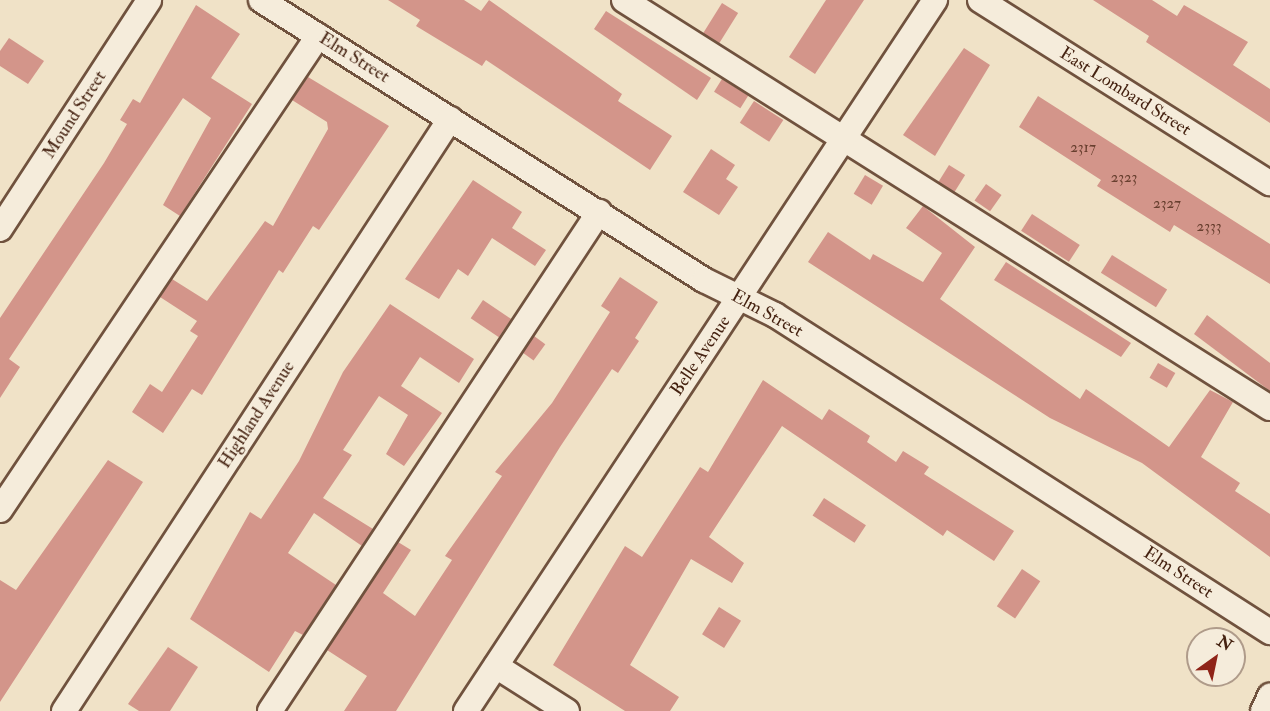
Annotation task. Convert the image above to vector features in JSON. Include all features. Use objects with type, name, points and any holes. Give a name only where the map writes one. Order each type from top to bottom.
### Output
[{"type":"street","name":"Mound Street","points":[[0,229],[149,0]]},
{"type":"street","name":"Elm Street","points":[[261,0],[1270,632]]},
{"type":"street","points":[[624,0],[1270,408]]},
{"type":"street","name":"Belle Avenue","points":[[466,711],[935,0]]},
{"type":"street","name":"East Lombard Street","points":[[980,0],[1270,183]]},
{"type":"street","points":[[0,510],[318,36]]},
{"type":"street","name":"Highland Avenue","points":[[64,711],[450,119]]},
{"type":"street","points":[[270,711],[599,212]]},
{"type":"street","points":[[496,666],[567,711]]},
{"type":"street","points":[[1263,711],[1270,696]]},
{"type":"building","points":[[388,0],[464,0],[481,11],[489,0],[622,94],[618,101],[672,136],[650,170],[486,60],[482,66],[416,26],[420,20]]},
{"type":"building","points":[[826,0],[864,0],[815,74],[789,57]]},
{"type":"building","points":[[1093,0],[1152,0],[1177,16],[1184,5],[1248,42],[1233,65],[1270,89],[1270,123],[1146,42],[1149,36]]},
{"type":"building","points":[[722,3],[738,13],[719,44],[703,34]]},
{"type":"building","points":[[196,5],[240,34],[211,78],[252,104],[180,216],[163,205],[211,118],[183,98],[9,359],[20,367],[0,398],[0,318],[104,163],[127,124],[120,120],[133,99],[140,103]]},
{"type":"building","points":[[606,11],[711,78],[697,100],[594,29]]},
{"type":"building","points":[[9,38],[44,61],[28,84],[0,66],[0,51]]},
{"type":"building","points":[[964,48],[990,65],[935,156],[903,135]]},
{"type":"building","points":[[308,77],[389,126],[319,230],[313,226],[283,273],[279,270],[202,395],[192,389],[163,433],[132,412],[150,384],[162,392],[198,336],[190,331],[197,321],[160,297],[172,279],[207,301],[265,221],[273,226],[328,129],[327,122],[292,100]]},
{"type":"building","points":[[722,79],[748,95],[740,108],[714,92]]},
{"type":"building","points":[[1038,96],[1270,244],[1270,284],[1174,225],[1170,232],[1097,186],[1101,180],[1019,127]]},
{"type":"building","points":[[754,101],[783,120],[769,142],[740,123]]},
{"type":"building","points":[[711,149],[735,165],[726,179],[738,187],[719,215],[683,192]]},
{"type":"building","points":[[949,165],[965,175],[955,192],[938,182]]},
{"type":"building","points":[[865,175],[883,186],[872,205],[854,194]]},
{"type":"building","points":[[473,180],[522,212],[512,228],[546,250],[535,266],[492,238],[468,276],[458,269],[439,299],[405,279]]},
{"type":"building","points":[[986,184],[1002,195],[990,211],[975,200]]},
{"type":"building","points":[[923,206],[975,247],[940,299],[1080,399],[1086,389],[1169,447],[1210,390],[1233,402],[1201,457],[1240,483],[1235,491],[1270,514],[1270,557],[1142,463],[1050,418],[808,262],[828,232],[870,260],[873,254],[923,282],[942,253],[906,228]]},
{"type":"building","points":[[1032,214],[1080,245],[1069,262],[1021,231]]},
{"type":"building","points":[[1112,255],[1167,289],[1156,307],[1101,273]]},
{"type":"building","points":[[1006,262],[1131,343],[1121,357],[994,280]]},
{"type":"building","points":[[620,277],[658,302],[635,338],[639,341],[618,373],[612,369],[560,447],[396,711],[344,711],[367,676],[327,650],[398,542],[411,550],[383,593],[415,616],[452,560],[445,556],[502,476],[495,472],[552,403],[610,312],[601,306]]},
{"type":"building","points":[[483,300],[511,319],[499,337],[471,318]]},
{"type":"building","points":[[390,304],[474,359],[459,383],[420,357],[401,386],[442,413],[404,466],[386,454],[408,415],[379,396],[343,450],[352,455],[323,498],[373,529],[362,546],[314,513],[288,553],[336,585],[303,635],[295,631],[269,672],[190,619],[250,512],[261,519],[299,461],[343,372]]},
{"type":"building","points":[[1207,315],[1270,363],[1270,391],[1194,334]]},
{"type":"building","points":[[534,336],[545,344],[534,360],[522,352]]},
{"type":"building","points":[[1158,363],[1175,373],[1167,388],[1150,378]]},
{"type":"building","points":[[763,380],[822,420],[829,409],[870,436],[867,442],[896,462],[903,451],[929,467],[924,474],[1014,531],[994,561],[947,530],[943,536],[782,426],[709,537],[744,563],[732,583],[691,559],[630,665],[679,697],[670,711],[625,711],[553,665],[625,546],[642,557],[700,467],[708,472]]},
{"type":"building","points":[[108,460],[143,482],[0,702],[0,580],[16,590]]},
{"type":"building","points":[[824,498],[866,525],[854,543],[813,516]]},
{"type":"building","points":[[1022,569],[1040,581],[1015,619],[997,606]]},
{"type":"building","points":[[719,607],[741,621],[724,648],[702,634]]},
{"type":"building","points":[[168,647],[198,667],[170,711],[139,711],[128,704]]}]
